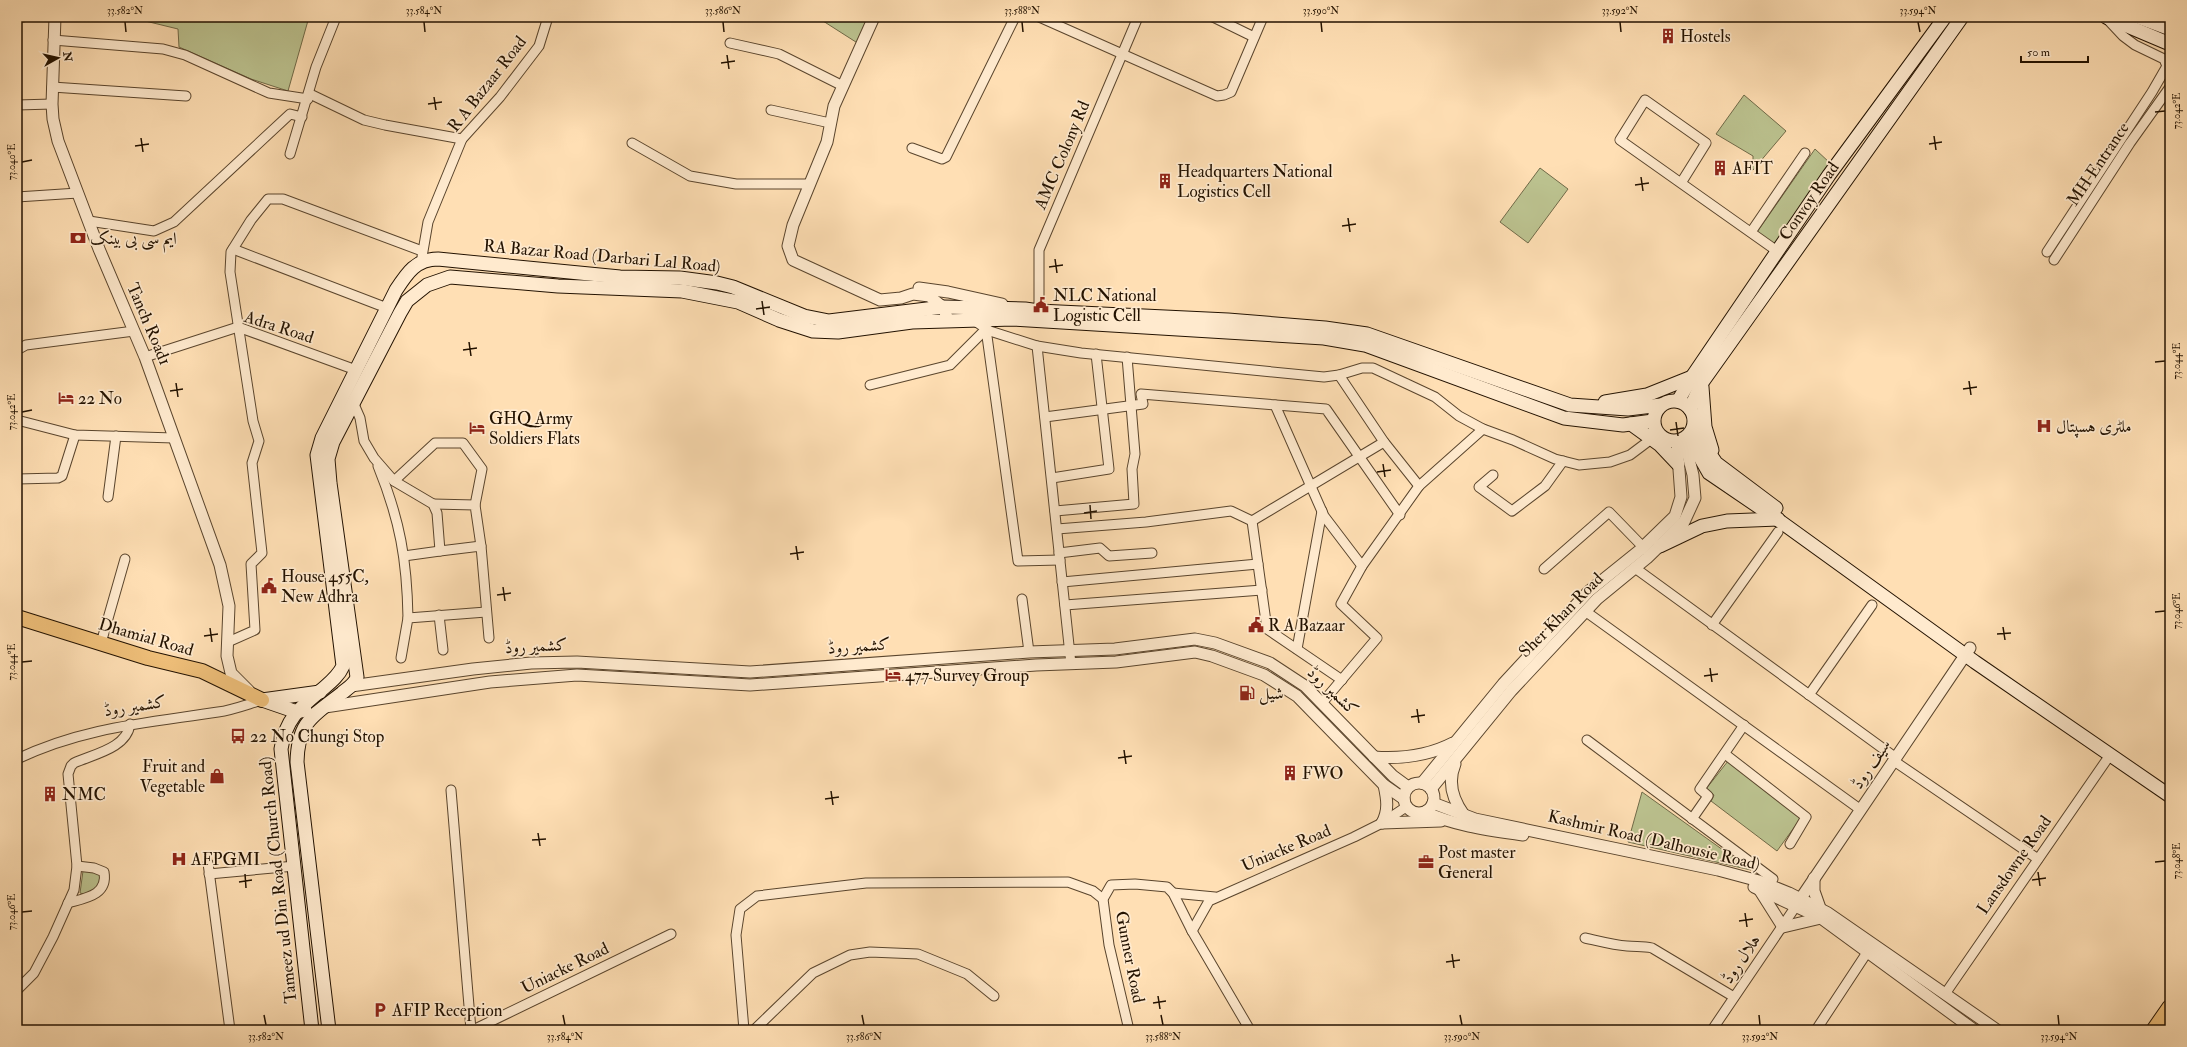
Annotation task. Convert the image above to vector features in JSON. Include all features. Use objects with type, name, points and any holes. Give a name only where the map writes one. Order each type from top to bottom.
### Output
[{"type":"highway","points":[[2154,1030],[2170,1007]]},
{"type":"main road","name":"Convoy Road","points":[[1690,409],[1697,380],[1777,251],[1829,175],[1945,17]]},
{"type":"main road","name":"Convoy Road","points":[[1678,401],[1697,380],[1962,17]]},
{"type":"main road","points":[[2106,17],[2170,44]]},
{"type":"main road","points":[[2145,18],[2170,29]]},
{"type":"main road","points":[[318,692],[338,676],[344,661],[317,455],[322,438],[387,308],[407,273],[422,257]]},
{"type":"main road","name":"RA Bazar Road (Darbari Lal Road)","points":[[422,257],[620,277],[688,279],[733,287],[804,316],[829,321],[943,306],[1228,320],[1325,328],[1367,334],[1570,405],[1628,409],[1661,405]]},
{"type":"main road","name":"RA Bazar Road (Darbari Lal Road)","points":[[351,686],[356,681],[357,673],[330,483],[328,459],[337,432],[407,301],[427,285],[450,278],[558,286],[682,290],[738,302],[779,320],[813,331],[838,332],[912,322],[1014,319],[1324,338],[1365,345],[1564,418],[1623,425],[1653,421]]},
{"type":"main road","points":[[1584,405],[1647,395],[1697,380],[1704,427],[1716,463]]},
{"type":"main road","points":[[1678,464],[1654,437],[1653,421],[1655,412],[1661,405],[1678,401],[1690,409],[1694,419],[1685,436]]},
{"type":"main road","points":[[1631,424],[1654,437],[1666,440],[1685,436]]},
{"type":"main road","points":[[1685,436],[1716,463],[1968,652],[2170,796]]},
{"type":"main road","points":[[1685,436],[1709,473],[1778,526],[2170,787]]},
{"type":"main road","points":[[1660,546],[1702,526],[1728,521],[1778,526]]},
{"type":"main road","name":"Dhamial Road","points":[[17,617],[148,658],[202,671],[262,700]]},
{"type":"main road","points":[[324,707],[351,686]]},
{"type":"main road","name":"کشمیر روڈ","points":[[262,700],[351,686]]},
{"type":"main road","name":"Tameez ud Din Road (Church Road)","points":[[312,1030],[281,749],[287,724],[318,692]]},
{"type":"main road","name":"کشمیر روڈ","points":[[262,700],[297,712],[324,707]]},
{"type":"main road","name":"Tameez ud Din Road (Church Road)","points":[[324,707],[311,718],[301,732],[297,762],[329,1030]]},
{"type":"main road","points":[[299,903],[314,901]]},
{"type":"street","points":[[17,17],[24,17]]},
{"type":"street","name":"Tanch Road1","points":[[55,17],[53,40],[52,104],[53,119],[58,141],[89,221],[145,356],[220,565],[229,606],[227,656],[231,673],[244,688],[262,700]]},
{"type":"street","points":[[290,154],[309,96],[316,67],[336,17]]},
{"type":"street","name":"R A Bazaar Road","points":[[422,257],[428,222],[462,139],[500,97],[539,46],[548,17]]},
{"type":"street","points":[[874,17],[834,106],[827,142],[793,225],[788,246],[793,260],[880,300],[891,300],[913,294],[923,294],[929,296],[943,306],[948,320]]},
{"type":"street","points":[[912,148],[942,159],[946,157],[1015,17]]},
{"type":"street","points":[[1039,17],[1217,96],[1231,92],[1263,17]]},
{"type":"street","name":"AMC Colony Rd","points":[[1040,311],[1039,250],[1138,17]]},
{"type":"street","points":[[1213,17],[1254,37]]},
{"type":"street","points":[[2047,252],[2152,92],[2167,66],[2164,59],[2146,52],[2123,36],[2106,17]]},
{"type":"street","points":[[53,40],[162,49],[185,55],[269,93],[309,96],[364,120],[462,139]]},
{"type":"street","points":[[730,43],[779,54],[843,86]]},
{"type":"street","name":"MH Entrance","points":[[2054,260],[2126,150],[2170,87]]},
{"type":"street","points":[[52,88],[186,96]]},
{"type":"street","points":[[1681,183],[1706,143],[1645,100],[1620,140],[1777,251]]},
{"type":"street","points":[[17,105],[52,104]]},
{"type":"street","points":[[771,110],[830,123]]},
{"type":"street","points":[[89,221],[146,230],[163,228],[174,222],[290,114],[302,117]]},
{"type":"street","points":[[632,143],[690,176],[736,184],[810,184]]},
{"type":"street","points":[[1751,232],[1805,153]]},
{"type":"street","points":[[17,197],[78,193]]},
{"type":"street","points":[[228,642],[255,630],[251,564],[262,553],[252,463],[259,441],[253,421],[230,272],[233,249],[251,220],[268,200],[283,199],[422,257]]},
{"type":"street","points":[[233,249],[387,308]]},
{"type":"street","points":[[874,297],[915,287],[948,292],[1025,309]]},
{"type":"street","points":[[972,320],[986,329],[1038,346],[1096,354],[1324,377],[1339,375],[1362,368],[1373,368],[1435,397],[1459,416],[1483,429],[1563,461],[1579,465],[1610,462],[1630,455],[1654,437]]},
{"type":"street","name":"Adra Road","points":[[145,356],[238,327],[356,370]]},
{"type":"street","points":[[870,385],[950,365],[986,329]]},
{"type":"street","points":[[986,329],[1018,562],[1060,557],[1100,548],[1109,556],[1152,553]]},
{"type":"street","points":[[17,350],[26,345],[134,331]]},
{"type":"street","points":[[1038,346],[1071,664]]},
{"type":"street","points":[[1052,478],[1109,469],[1096,354]]},
{"type":"street","points":[[1055,511],[1134,504],[1132,469],[1135,454],[1129,406],[1127,357]]},
{"type":"street","points":[[1339,375],[1384,442],[1419,486]]},
{"type":"street","points":[[1045,417],[1143,404],[1141,394],[1326,409],[1400,515]]},
{"type":"street","points":[[353,402],[360,418],[364,441],[374,458],[391,497],[404,556],[407,573],[408,618],[401,658]]},
{"type":"street","points":[[1275,405],[1322,510],[1362,566]]},
{"type":"street","points":[[17,420],[75,435],[174,438]]},
{"type":"street","points":[[1322,703],[1377,638],[1341,604],[1362,566],[1400,515],[1419,486],[1483,429]]},
{"type":"street","points":[[17,479],[58,478],[62,476],[75,435]]},
{"type":"street","points":[[108,497],[116,436]]},
{"type":"street","name":"Sher Khan Road","points":[[1427,786],[1456,742],[1503,684],[1589,591],[1642,547],[1675,516],[1681,497],[1678,464],[1685,436]]},
{"type":"street","name":"Sher Khan Road","points":[[1427,786],[1457,758],[1511,691],[1585,611],[1597,599],[1660,546],[1684,522],[1694,498],[1693,475],[1685,436]]},
{"type":"street","points":[[1252,521],[1384,442]]},
{"type":"street","points":[[394,481],[435,443],[463,443],[482,469],[476,505],[489,638]]},
{"type":"street","points":[[374,458],[394,481],[432,504],[437,513],[440,551]]},
{"type":"street","points":[[1493,476],[1479,487],[1512,511],[1545,486],[1563,461]]},
{"type":"street","points":[[432,504],[476,505]]},
{"type":"street","points":[[1297,649],[1322,510]]},
{"type":"street","points":[[1057,529],[1146,522],[1231,511],[1252,521]]},
{"type":"street","points":[[1544,569],[1609,512],[1642,547]]},
{"type":"street","points":[[1252,521],[1267,629],[1342,680]]},
{"type":"street","points":[[1712,624],[1778,526]]},
{"type":"street","points":[[404,556],[481,546]]},
{"type":"street","points":[[101,643],[126,559]]},
{"type":"street","points":[[1062,582],[1258,564]]},
{"type":"street","points":[[1635,568],[1809,695],[1895,760],[2038,859]]},
{"type":"street","points":[[1065,605],[1262,590]]},
{"type":"street","points":[[1022,599],[1032,652],[1036,665]]},
{"type":"street","points":[[1809,695],[1872,605]]},
{"type":"street","points":[[1585,611],[1861,810]]},
{"type":"street","points":[[408,618],[486,612]]},
{"type":"street","points":[[439,615],[443,650]]},
{"type":"street","name":"کشمیر روڈ","points":[[351,686],[473,669],[531,663],[577,662],[750,672],[1032,652],[1115,649],[1195,639],[1216,643],[1270,663],[1305,686],[1374,757],[1408,787]]},
{"type":"street","name":"کشمیر روڈ","points":[[324,707],[490,682],[578,675],[750,685],[1036,665],[1116,662],[1195,652],[1212,656],[1264,675],[1297,696],[1384,785],[1405,803]]},
{"type":"street","name":"سیف روڈ","points":[[1798,902],[1968,652]]},
{"type":"street","points":[[937,658],[938,672]]},
{"type":"street","points":[[909,661],[910,674]]},
{"type":"street","points":[[531,663],[531,679]]},
{"type":"street","points":[[617,677],[618,664]]},
{"type":"street","points":[[711,682],[712,669]]},
{"type":"street","name":"کشمیر روڈ","points":[[17,759],[78,735],[130,724],[220,712],[262,700]]},
{"type":"street","points":[[17,990],[34,973],[74,890],[77,866],[68,774],[71,766],[74,762],[124,739],[129,731],[130,724]]},
{"type":"street","points":[[1692,819],[1708,796],[1700,789],[1744,726]]},
{"type":"street","points":[[1587,740],[1773,879]]},
{"type":"street","points":[[1374,757],[1393,758],[1430,754],[1456,742]]},
{"type":"street","points":[[1725,754],[1806,817],[1790,844]]},
{"type":"street","name":"Lansdowne Road","points":[[1945,994],[2110,754]]},
{"type":"street","points":[[1457,758],[1451,773],[1452,788],[1454,801],[1464,816]]},
{"type":"street","points":[[1414,784],[1427,786],[1434,796],[1433,803],[1425,812],[1415,813],[1405,803],[1408,787],[1414,784]]},
{"type":"street","points":[[1382,822],[1387,814],[1384,785]]},
{"type":"street","points":[[451,790],[472,1030]]},
{"type":"street","name":"Uniacke Road","points":[[1192,931],[1209,901],[1382,822],[1405,803]]},
{"type":"street","name":"Kashmir Road (Dalhousie Road)","points":[[1433,803],[1464,816],[1718,870],[1759,881],[1821,913],[1945,994],[1996,1030]]},
{"type":"street","name":"Kashmir Road (Dalhousie Road)","points":[[1425,812],[1445,821],[1544,839],[1732,880],[1798,902]]},
{"type":"street","points":[[1382,822],[1445,821]]},
{"type":"street","points":[[208,863],[230,1030]]},
{"type":"street","points":[[68,903],[97,894],[103,888],[105,880],[104,872],[77,866]]},
{"type":"street","points":[[210,874],[295,866]]},
{"type":"street","points":[[1758,888],[1782,927],[1821,913],[1814,891],[1814,878]]},
{"type":"street","points":[[744,1030],[736,934],[740,909],[757,896],[866,883],[1068,882],[1093,891],[1103,899]]},
{"type":"street","name":"Gunner Road","points":[[1129,1030],[1109,945],[1103,899],[1110,885],[1135,884],[1167,887],[1173,893]]},
{"type":"street","points":[[1173,893],[1216,897]]},
{"type":"street","points":[[1173,893],[1192,931],[1250,1030]]},
{"type":"street","name":"ہلال روڈ","points":[[1712,1030],[1798,902]]},
{"type":"street","name":"Kashmir Road (Dalhousie Road)","points":[[1821,913],[1868,951],[1974,1030]]},
{"type":"street","name":"Uniacke Road","points":[[472,1030],[671,934]]},
{"type":"street","points":[[1585,938],[1628,947],[1641,945],[1652,948],[1734,997]]},
{"type":"street","points":[[1817,1030],[1868,951]]},
{"type":"street","points":[[754,1030],[813,973],[850,955],[870,952],[918,954],[967,974],[994,996]]},
{"type":"green space","points":[[137,17],[309,17],[288,91],[251,79],[179,47],[178,29],[137,19]]},
{"type":"green space","points":[[824,17],[871,17],[859,44],[823,21]]},
{"type":"green space","points":[[1744,95],[1786,131],[1753,170],[1746,167],[1753,161],[1753,156],[1716,134]]},
{"type":"green space","points":[[1815,149],[1830,163],[1774,246],[1755,235]]},
{"type":"green space","points":[[1540,168],[1568,189],[1528,243],[1500,222]]},
{"type":"green space","points":[[1728,761],[1801,818],[1777,851],[1711,801],[1714,795],[1706,789]]},
{"type":"green space","points":[[1642,792],[1751,870],[1628,842]]},
{"type":"green space","points":[[83,871],[97,872],[101,876],[97,890],[84,894],[80,893]]},
{"type":"place","name":"Hostels","points":[[1668,36]]},
{"type":"place","name":"AFIT","points":[[1720,168]]},
{"type":"place","name":"Headquarters National Logistics Cell","points":[[1165,181]]},
{"type":"place","name":"ایم سی بی بینک","points":[[78,238]]},
{"type":"place","name":"NLC National Logistic Cell","points":[[1041,305]]},
{"type":"place","name":"22 No","points":[[66,398]]},
{"type":"place","name":"ملٹری ہسپتال","points":[[2044,426]]},
{"type":"place","name":"GHQ Army Soldiers Flats","points":[[477,428]]},
{"type":"place","name":"House 455C, New Adhra","points":[[269,586]]},
{"type":"place","name":"R A Bazaar","points":[[1256,625]]},
{"type":"place","name":"477 Survey Group","points":[[893,675]]},
{"type":"place","name":"شیل","points":[[1247,693]]},
{"type":"place","name":"22 No Chungi Stop","points":[[238,736]]},
{"type":"place","name":"FWO","points":[[1290,773]]},
{"type":"place","name":"Fruit and Vegetable","points":[[217,776]]},
{"type":"place","name":"NMC","points":[[50,794]]},
{"type":"place","name":"AFPGMI","points":[[179,859]]},
{"type":"place","name":"Post master General","points":[[1426,862]]},
{"type":"place","name":"AFIP Reception","points":[[380,1010]]}]
